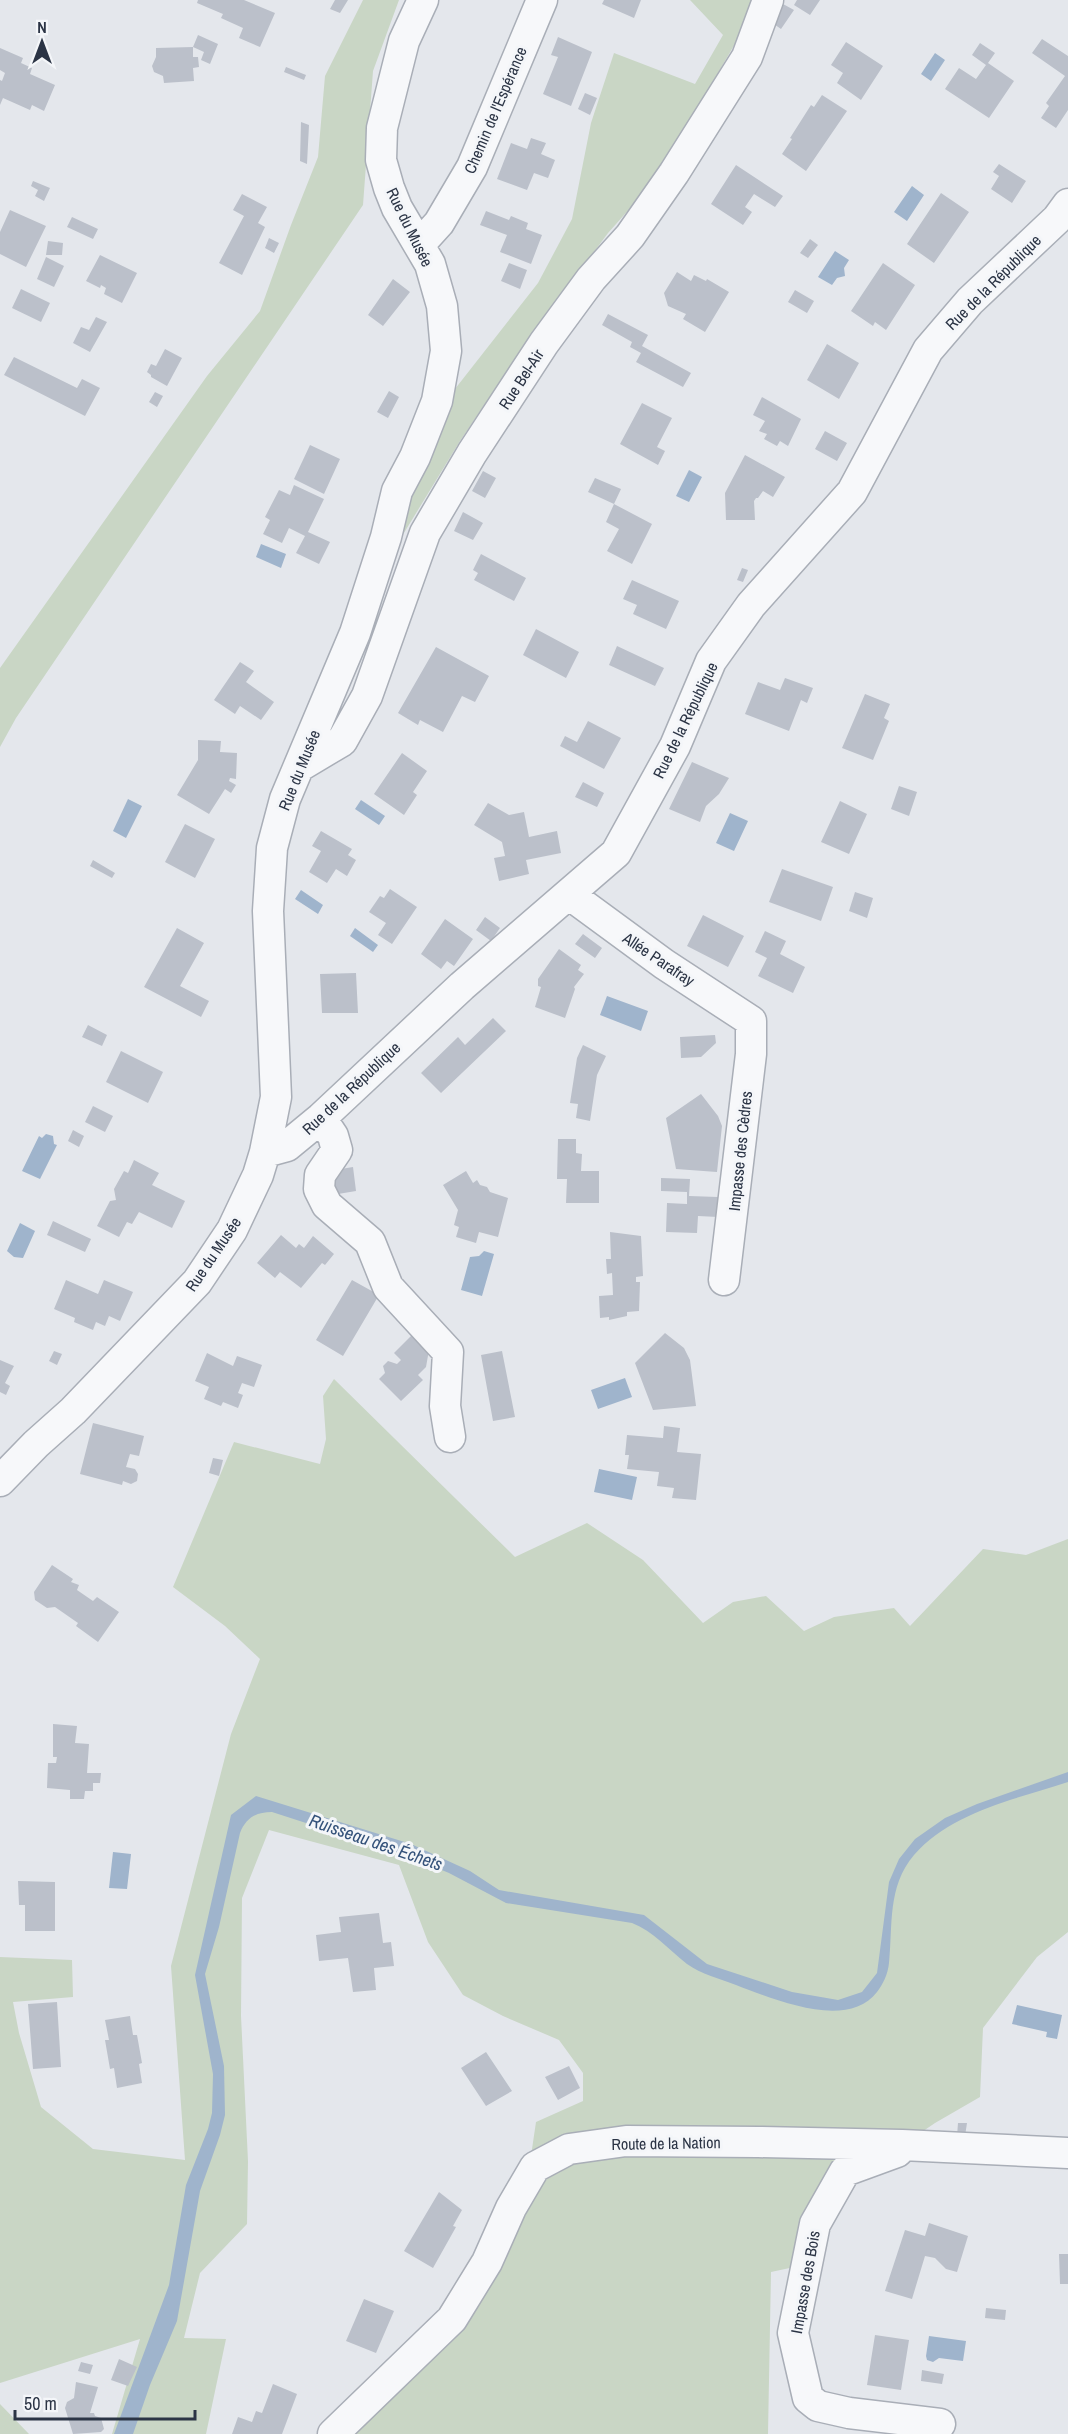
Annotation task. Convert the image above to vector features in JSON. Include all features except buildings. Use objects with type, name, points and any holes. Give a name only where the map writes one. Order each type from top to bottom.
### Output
[{"type":"street","name":"Rue du Musée","points":[[0,1481],[73,1411],[197,1282],[232,1230],[258,1175],[265,1152],[276,1097],[268,911],[272,848],[285,799],[355,633],[386,537],[397,491],[415,458],[437,401],[446,351],[442,306],[430,264],[389,188],[381,160],[382,128],[404,41],[423,0]]},
{"type":"street","name":"Chemin de l'Espérance","points":[[419,245],[439,223],[472,167],[542,0]]},
{"type":"street","name":"Rue Bel-Air","points":[[300,766],[342,741],[367,696],[425,533],[472,453],[544,343],[591,279],[630,236],[674,173],[747,57],[768,0]]},
{"type":"street","name":"Rue de la République","points":[[265,1152],[287,1146],[321,1118],[462,986],[616,853],[675,746],[711,662],[751,605],[852,492],[928,350],[970,301],[1057,219],[1068,204]]},
{"type":"street","name":"Allée Parafray","points":[[570,895],[664,964],[751,1021]]},
{"type":"street","name":"Impasse des Cèdres","points":[[724,1280],[751,1054],[751,1021]]},
{"type":"street","points":[[321,1118],[333,1137],[337,1150],[320,1174],[319,1189],[327,1205],[370,1242],[388,1287],[448,1352],[445,1406],[450,1437]]},
{"type":"street","name":"Route de la Nation","points":[[333,2434],[452,2319],[487,2262],[511,2208],[535,2167],[569,2149],[626,2141],[902,2145],[1068,2153]]},
{"type":"street","name":"Impasse des Bois","points":[[902,2145],[897,2152],[845,2171],[815,2224],[793,2333],[808,2398],[818,2406],[849,2413],[940,2424]]},
{"type":"green space","points":[[363,0],[399,0],[373,71],[363,205],[16,718],[0,747],[0,668],[207,376],[260,311],[318,157],[325,76]]},
{"type":"green space","points":[[690,0],[758,0],[657,178],[608,233],[520,352],[460,441],[396,546],[399,520],[444,403],[538,283],[572,219],[591,123],[614,53],[695,84],[723,35]]},
{"type":"green space","points":[[334,1379],[515,1557],[587,1523],[643,1560],[703,1623],[733,1602],[766,1596],[804,1631],[834,1617],[894,1608],[910,1626],[983,1549],[1026,1555],[1068,1539],[1068,1932],[1037,1957],[983,2028],[980,2097],[935,2123],[832,2193],[813,2263],[771,2272],[768,2434],[350,2434],[523,2210],[536,2122],[583,2101],[583,2073],[559,2040],[503,2016],[463,1995],[428,1942],[399,1865],[269,1830],[242,1898],[241,2016],[248,2161],[247,2224],[200,2273],[184,2338],[226,2339],[206,2434],[112,2434],[140,2339],[0,2383],[0,1957],[72,1960],[73,1997],[13,2002],[19,2033],[41,2107],[93,2149],[185,2160],[171,1966],[231,1734],[260,1659],[225,1626],[173,1587],[234,1442],[320,1464],[326,1439],[323,1396]]},
{"type":"green space","points":[[0,2404],[29,2434],[0,2434]]},
{"type":"water","points":[[935,53],[945,60],[931,81],[921,74]]},
{"type":"water","points":[[912,186],[924,195],[907,221],[894,212]]},
{"type":"water","points":[[835,251],[849,260],[844,268],[845,276],[837,278],[832,285],[818,277]]},
{"type":"water","points":[[689,470],[702,477],[689,502],[676,496]]},
{"type":"water","points":[[261,544],[286,554],[281,568],[256,557]]},
{"type":"water","points":[[128,799],[142,806],[126,838],[113,831]]},
{"type":"water","points":[[361,800],[385,816],[379,825],[355,809]]},
{"type":"water","points":[[730,813],[748,821],[734,851],[716,843]]},
{"type":"water","points":[[301,890],[323,905],[318,914],[295,899]]},
{"type":"water","points":[[355,928],[378,945],[373,952],[350,936]]},
{"type":"water","points":[[607,996],[648,1011],[641,1031],[600,1015]]},
{"type":"water","points":[[46,1134],[53,1136],[54,1144],[57,1145],[40,1179],[22,1171],[39,1136],[42,1138]]},
{"type":"water","points":[[20,1223],[35,1231],[23,1258],[14,1257],[7,1251]]},
{"type":"water","points":[[484,1251],[494,1254],[482,1296],[461,1290],[470,1257],[479,1256]]},
{"type":"water","points":[[625,1378],[632,1397],[598,1409],[591,1390]]},
{"type":"water","points":[[599,1469],[637,1477],[632,1500],[594,1492]]},
{"type":"water","name":"Ruisseau des Échets","points":[[1068,1772],[1068,1782],[1006,1801],[965,1817],[929,1840],[914,1855],[905,1867],[895,1893],[888,1971],[883,1982],[877,1992],[864,2003],[848,2009],[829,2011],[789,2004],[692,1968],[654,1936],[632,1923],[506,1903],[449,1873],[408,1856],[272,1812],[252,1817],[245,1823],[240,1833],[219,1927],[205,1974],[224,2066],[225,2115],[200,2191],[177,2321],[150,2385],[133,2434],[114,2434],[169,2285],[186,2185],[212,2113],[213,2074],[195,1975],[231,1815],[256,1796],[411,1844],[470,1871],[499,1890],[644,1915],[707,1964],[792,1992],[838,2000],[862,1992],[877,1973],[889,1882],[899,1859],[915,1839],[945,1818],[977,1804]]},
{"type":"water","points":[[113,1852],[131,1854],[127,1889],[109,1888]]},
{"type":"water","points":[[1017,2005],[1062,2015],[1057,2039],[1046,2037],[1047,2032],[1012,2024]]},
{"type":"water","points":[[929,2336],[966,2341],[963,2361],[939,2358],[933,2362],[927,2360]]}]
